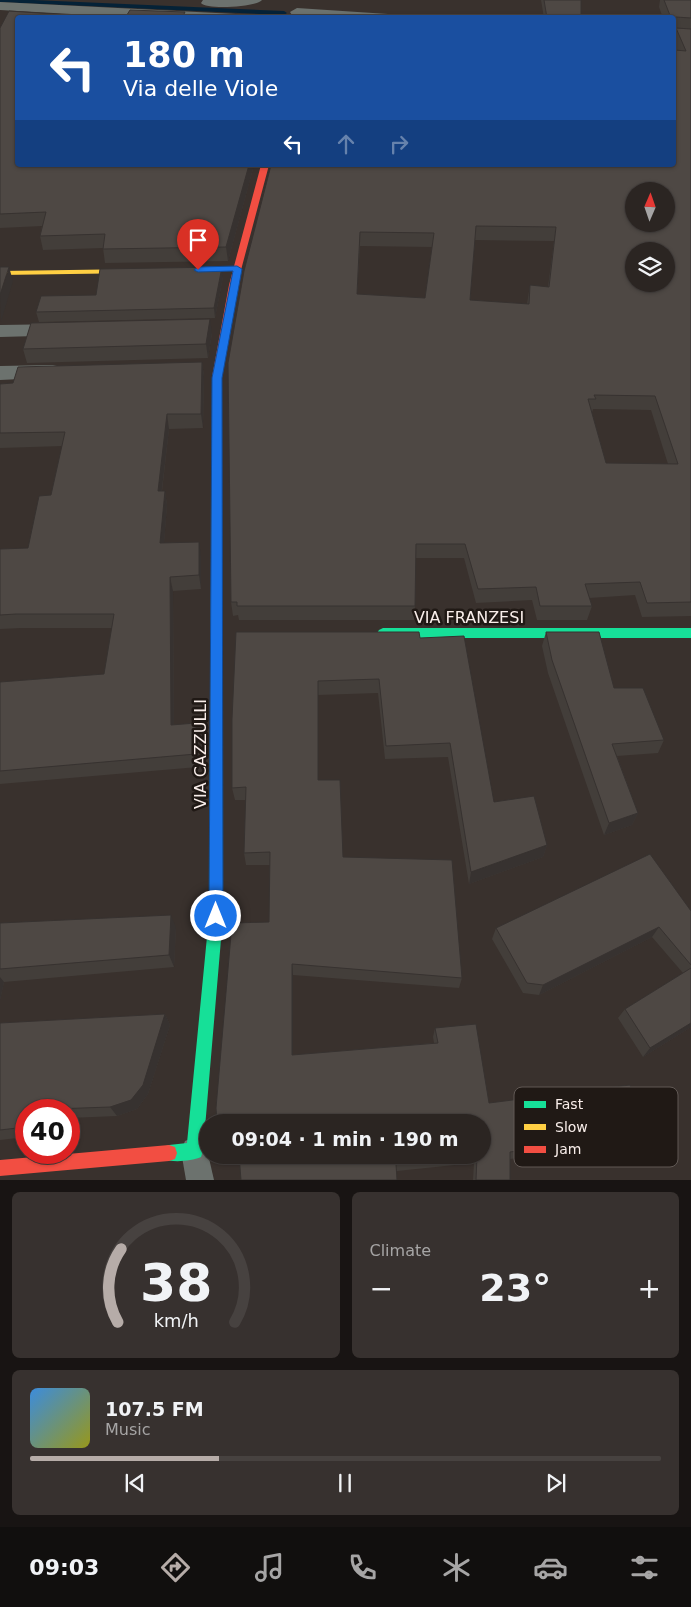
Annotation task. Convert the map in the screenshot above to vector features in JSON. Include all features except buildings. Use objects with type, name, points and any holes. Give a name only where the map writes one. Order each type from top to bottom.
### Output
[{"type":"street","points":[[144,0],[213,3],[255,0]]},
{"type":"street","points":[[0,6],[177,15]]},
{"type":"street","points":[[298,10],[354,15]]},
{"type":"street","name":"VIA CAZZULLI","points":[[195,1152],[216,916],[223,633],[217,378],[209,368],[217,326],[232,269],[264,167]]},
{"type":"street","points":[[0,273],[148,270]]},
{"type":"street","points":[[0,331],[89,329]]},
{"type":"street","points":[[0,373],[70,372]]},
{"type":"street","name":"VIA FRANZESI","points":[[376,633],[691,633]]},
{"type":"street","points":[[0,1168],[195,1152]]},
{"type":"lane","points":[[195,1152],[200,1180]]},
{"type":"waterway","points":[[0,0],[284,13]]},
{"type":"traffic: fast","points":[[383,633],[691,633]]},
{"type":"traffic: fast","points":[[169,1153],[195,1151],[216,916],[216,729]]},
{"type":"traffic: slow","points":[[0,273],[138,271]]},
{"type":"traffic: slow","points":[[216,729],[217,439]]},
{"type":"traffic: jam","points":[[217,439],[217,377],[233,285],[264,167]]},
{"type":"traffic: jam","points":[[0,1168],[169,1153]]},
{"type":"route","points":[[198,270],[237,269],[217,378],[216,916]]}]
